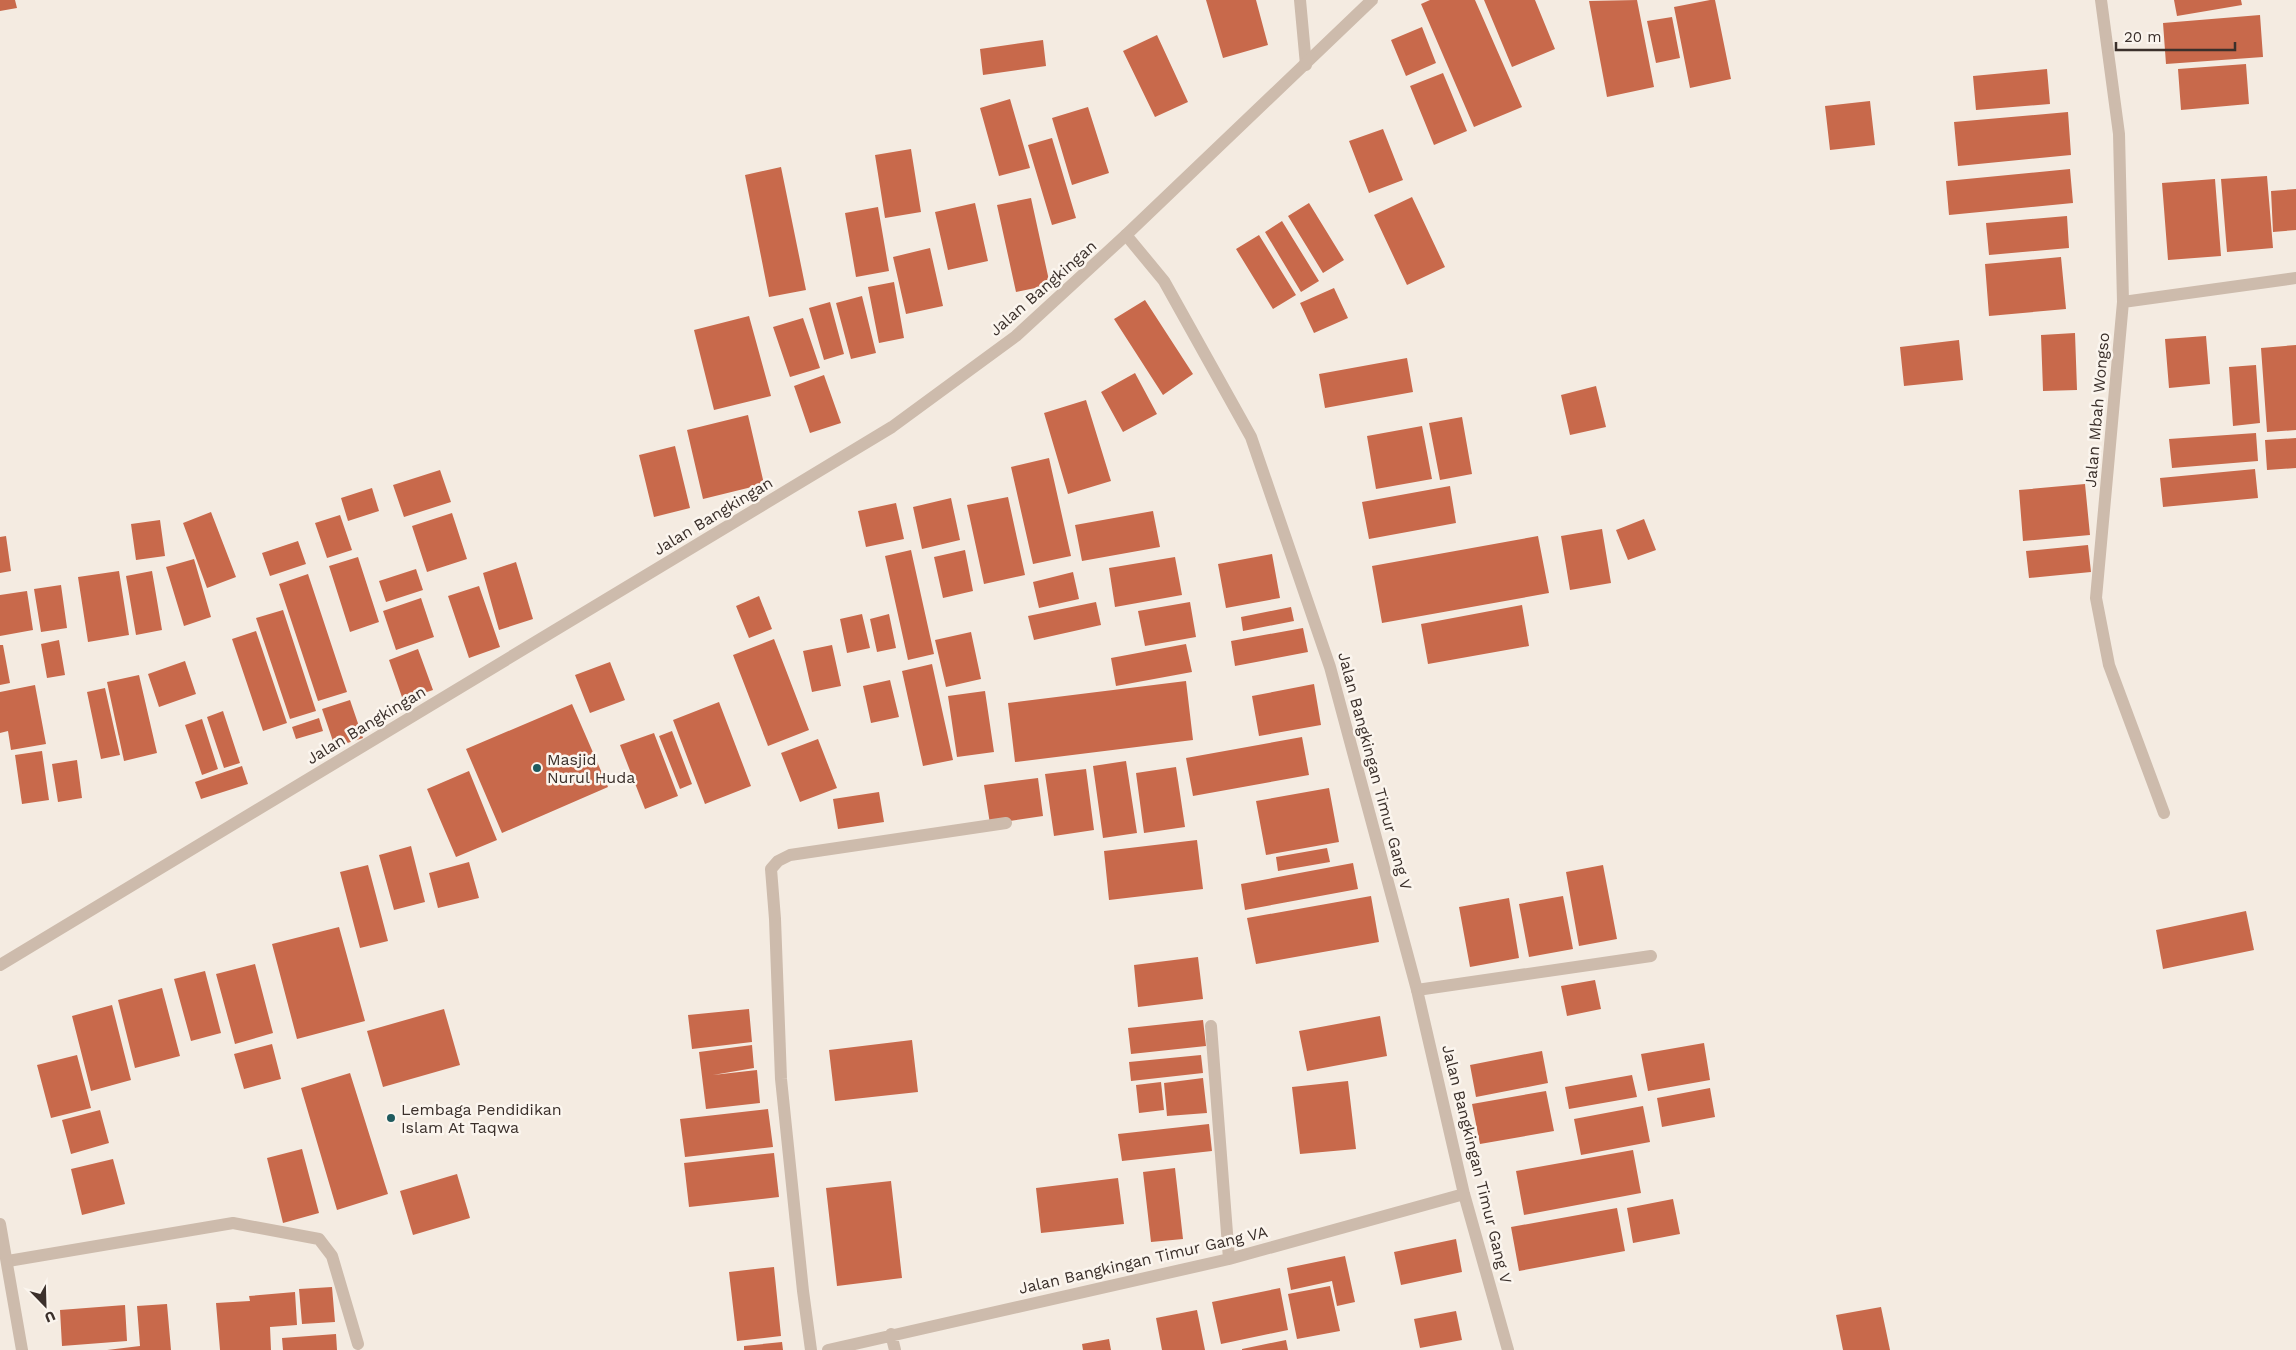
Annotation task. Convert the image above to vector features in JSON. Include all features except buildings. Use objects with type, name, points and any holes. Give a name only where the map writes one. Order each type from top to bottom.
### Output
[{"type":"street","points":[[1300,0],[1306,65]]},
{"type":"street","name":"Jalan Bangkingan","points":[[0,965],[892,427],[1016,336],[1126,235],[1372,0]]},
{"type":"street","name":"Jalan Mbah Wongso","points":[[2101,0],[2119,134],[2123,302],[2096,598],[2109,665],[2164,813]]},
{"type":"street","name":"Jalan Bangkingan Timur Gang V","points":[[1126,235],[1164,281],[1251,437],[1330,667],[1418,990],[1464,1194],[1508,1350]]},
{"type":"street","points":[[2123,302],[2296,278]]},
{"type":"street","points":[[811,1350],[781,1079],[775,919],[771,869],[778,861],[790,855],[1006,823]]},
{"type":"street","points":[[1418,990],[1651,956]]},
{"type":"street","points":[[1210,1026],[1229,1259]]},
{"type":"street","name":"Jalan Bangkingan Timur Gang VA","points":[[828,1350],[891,1334],[1229,1259],[1464,1194]]},
{"type":"street","points":[[8,1261],[233,1223],[319,1239],[332,1256],[358,1344]]},
{"type":"street","points":[[0,1224],[8,1261],[22,1350]]},
{"type":"street","points":[[891,1334],[895,1350]]},
{"type":"place","name":"Masjid Nurul Huda","points":[[537,768]]},
{"type":"place","name":"Lembaga Pendidikan Islam At Taqwa","points":[[391,1118]]}]
